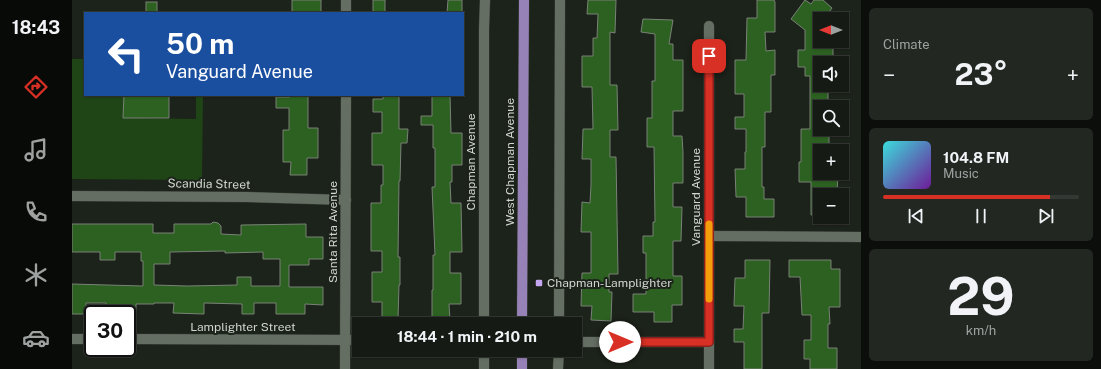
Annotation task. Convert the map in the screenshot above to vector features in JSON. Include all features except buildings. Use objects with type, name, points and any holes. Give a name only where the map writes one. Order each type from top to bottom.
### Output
[{"type":"main road","name":"West Chapman Avenue","points":[[522,317],[524,0]]},
{"type":"main road","points":[[522,357],[522,369]]},
{"type":"street","points":[[346,0],[346,12]]},
{"type":"street","name":"Chapman Avenue","points":[[484,317],[485,0]]},
{"type":"street","points":[[559,317],[560,0]]},
{"type":"street","name":"Vanguard Avenue","points":[[709,26],[709,369]]},
{"type":"street","name":"Santa Rita Avenue","points":[[345,369],[346,96]]},
{"type":"street","name":"Scandia Street","points":[[72,196],[246,197],[346,200]]},
{"type":"street","points":[[709,236],[861,237]]},
{"type":"street","points":[[72,339],[84,339]]},
{"type":"street","name":"Lamplighter Street","points":[[136,339],[352,340]]},
{"type":"street","points":[[582,342],[709,342]]},
{"type":"street","points":[[484,357],[484,369]]},
{"type":"street","points":[[558,357],[558,369]]},
{"type":"green space","points":[[72,59],[84,59],[84,96],[124,96],[124,118],[196,119],[196,96],[203,96],[202,180],[72,179]]},
{"type":"slow traffic","points":[[709,224],[709,299]]},
{"type":"place","name":"Chapman-Lamplighter","points":[[539,283]]},
{"type":"route","points":[[620,342],[709,342],[709,56]]}]
